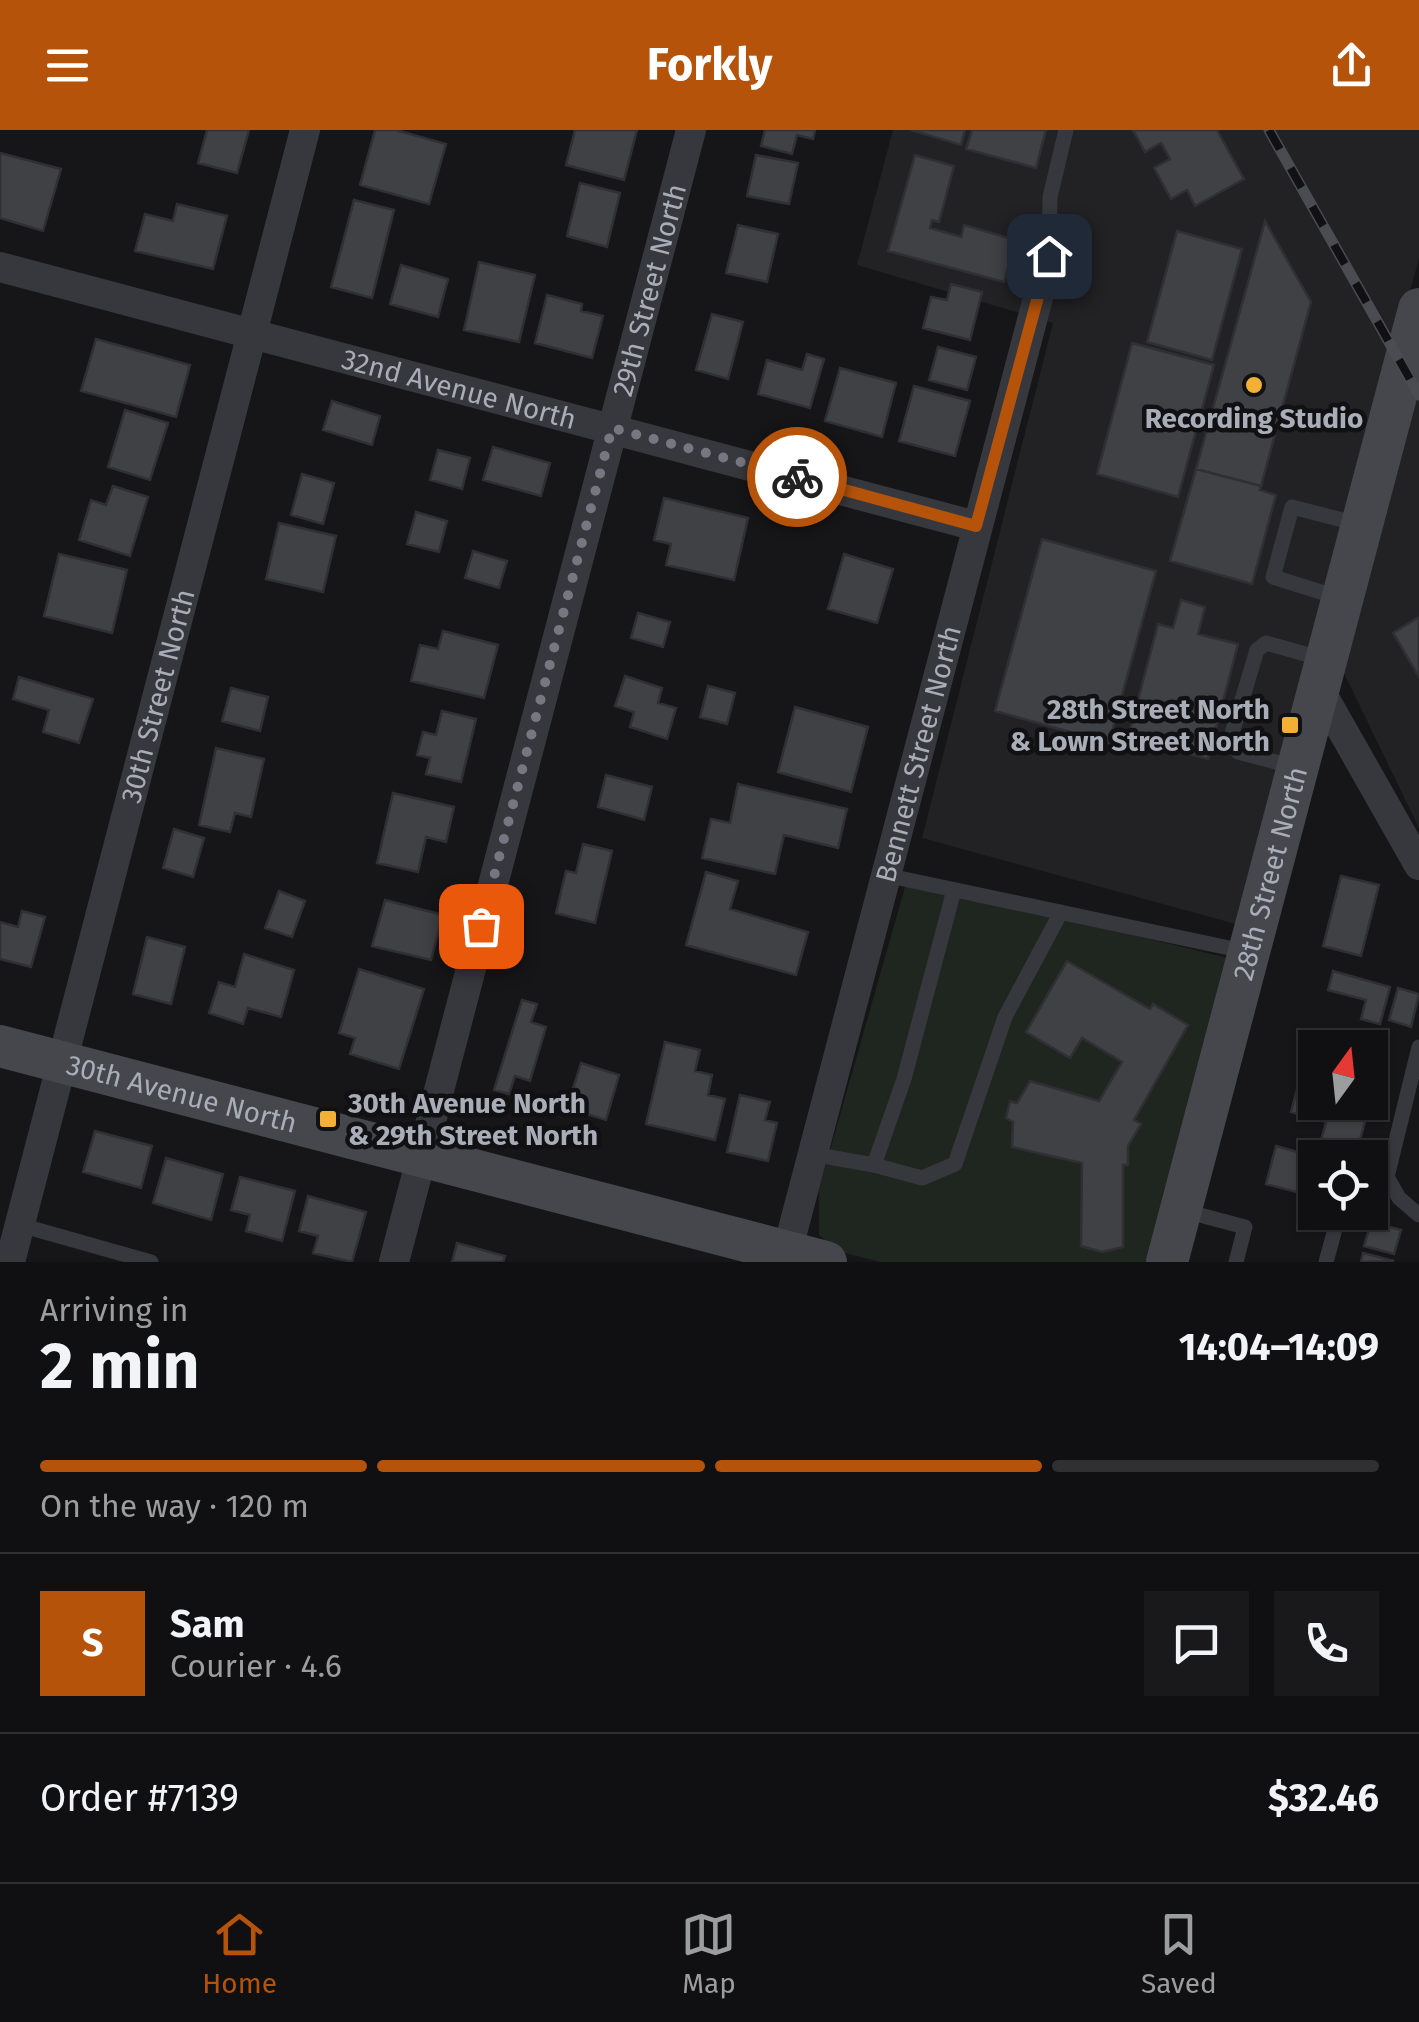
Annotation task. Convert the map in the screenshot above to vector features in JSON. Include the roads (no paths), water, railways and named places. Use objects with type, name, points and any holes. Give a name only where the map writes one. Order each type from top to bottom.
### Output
[{"type":"street","name":"30th Street North","points":[[10,1262],[13,1226],[63,1062],[306,130]]},
{"type":"street","name":"29th Street North","points":[[394,1262],[691,130]]},
{"type":"street","name":"Bennett Street North","points":[[806,1257],[812,1154],[1049,256]]},
{"type":"street","name":"32nd Avenue North","points":[[0,266],[976,526]]},
{"type":"street","name":"28th Street North","points":[[1168,1262],[1419,308]]},
{"type":"street","points":[[1323,674],[1419,864]]},
{"type":"street","name":"30th Avenue North","points":[[0,1046],[806,1257]]},
{"type":"lane","points":[[1049,256],[1050,197],[1066,130]]},
{"type":"lane","points":[[1343,598],[1273,577],[1292,506],[1362,524]]},
{"type":"lane","points":[[1298,768],[1238,752],[1230,740],[1257,650],[1266,643],[1323,674]]},
{"type":"lane","points":[[885,875],[1249,952]]},
{"type":"lane","points":[[874,1165],[904,1080],[954,890]]},
{"type":"lane","points":[[812,1154],[922,1178],[955,1164],[1005,1017],[1061,912]]},
{"type":"lane","points":[[1419,1046],[1388,1177],[1399,1198],[1419,1215]]},
{"type":"lane","points":[[1181,1210],[1244,1227],[1236,1262]]},
{"type":"lane","points":[[13,1226],[150,1262]]},
{"type":"lane","points":[[1326,1262],[1335,1230]]},
{"type":"railway","points":[[1269,130],[1419,395]]},
{"type":"place","name":"Recording Studio","points":[[1254,385]]},
{"type":"place","name":"28th Street North & Lown Street North","points":[[1290,725]]},
{"type":"place","name":"30th Avenue North & 29th Street North","points":[[328,1119]]}]
